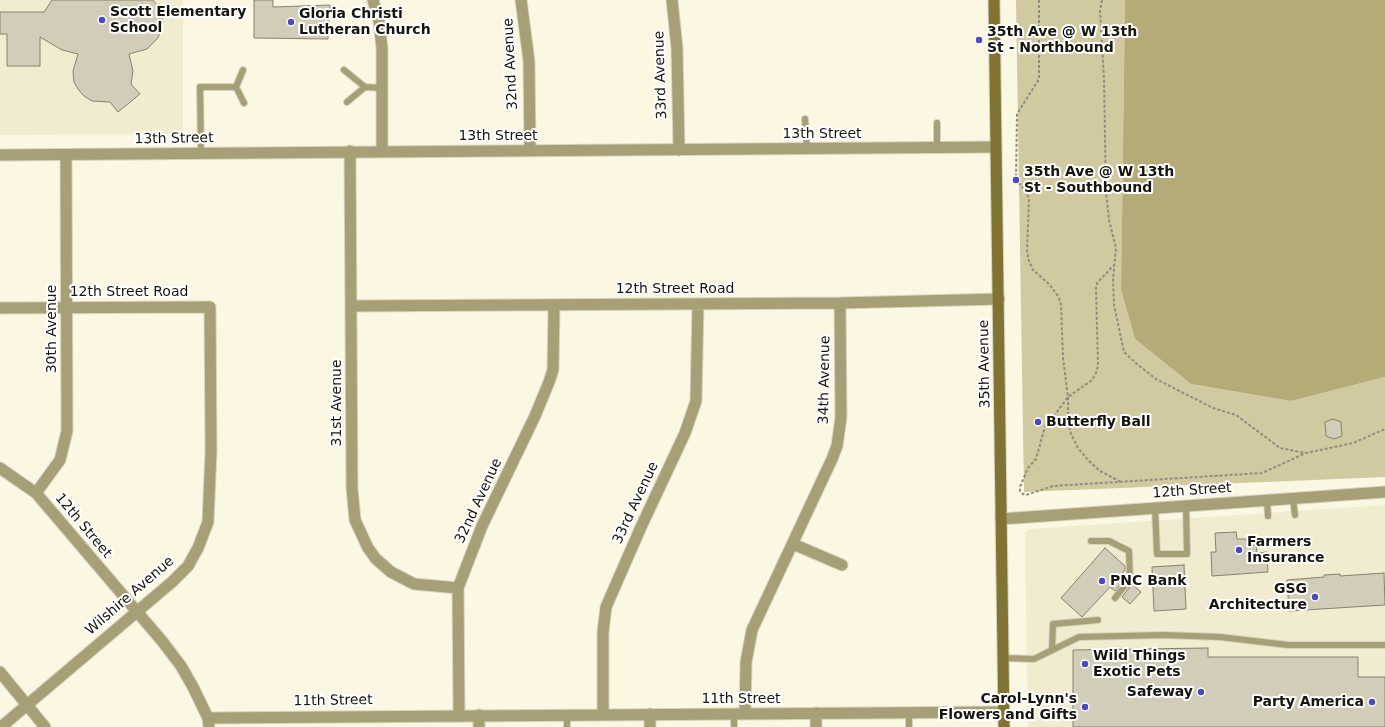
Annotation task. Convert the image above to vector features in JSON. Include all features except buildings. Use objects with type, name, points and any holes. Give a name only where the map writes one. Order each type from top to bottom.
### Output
[{"type":"main road","name":"35th Avenue","points":[[994,0],[1004,727]]},
{"type":"street","points":[[373,0],[382,48],[382,151]]},
{"type":"street","name":"32nd Avenue","points":[[521,0],[529,62],[530,150]]},
{"type":"street","name":"33rd Avenue","points":[[672,0],[676,48],[679,150]]},
{"type":"street","name":"13th Street","points":[[0,155],[66,156],[350,151],[996,147]]},
{"type":"street","name":"31st Avenue","points":[[350,151],[352,488],[355,520],[368,548],[376,559],[391,572],[414,584],[458,588]]},
{"type":"street","name":"30th Avenue","points":[[36,493],[60,460],[65,445],[67,431],[66,156]]},
{"type":"street","name":"12th Street Road","points":[[351,306],[840,303],[999,300]]},
{"type":"street","name":"34th Avenue","points":[[745,714],[746,662],[752,630],[837,446],[841,417],[840,303]]},
{"type":"street","name":"33rd Avenue","points":[[603,714],[603,632],[606,607],[641,527],[685,433],[696,401],[698,304]]},
{"type":"street","name":"32nd Avenue","points":[[459,715],[458,588],[482,526],[535,416],[549,382],[553,370],[554,305]]},
{"type":"street","name":"12th Street Road","points":[[0,308],[210,307]]},
{"type":"street","name":"Wilshire Avenue","points":[[1,727],[172,582],[188,566],[198,548],[208,522],[211,451],[210,307]]},
{"type":"street","name":"12th Street","points":[[0,468],[36,493],[162,641],[181,666],[208,723]]},
{"type":"street","name":"12th Street","points":[[1001,519],[1385,492]]},
{"type":"street","points":[[793,544],[842,564]]},
{"type":"street","points":[[0,672],[45,727]]},
{"type":"street","name":"11th Street","points":[[208,723],[346,722],[459,715],[1004,712]]},
{"type":"street","points":[[816,713],[816,727]]},
{"type":"street","points":[[650,714],[650,727]]},
{"type":"street","points":[[479,715],[479,727]]},
{"type":"lane","points":[[243,70],[236,87],[244,103]]},
{"type":"lane","points":[[344,70],[365,87],[382,88]]},
{"type":"lane","points":[[201,154],[200,87],[236,87]]},
{"type":"lane","points":[[346,102],[365,87]]},
{"type":"lane","points":[[805,119],[807,149]]},
{"type":"lane","points":[[937,123],[937,148]]},
{"type":"lane","points":[[1293,499],[1295,515]]},
{"type":"lane","points":[[1267,500],[1268,516]]},
{"type":"lane","points":[[1155,508],[1157,554],[1187,554],[1186,506]]},
{"type":"lane","points":[[1090,541],[1109,541],[1129,551],[1130,579],[1116,598]]},
{"type":"lane","points":[[1052,650],[1053,624],[1098,620]]},
{"type":"lane","points":[[1003,658],[1034,658],[1079,637],[1163,635],[1220,637],[1288,645],[1385,645]]},
{"type":"lane","points":[[910,713],[910,727]]},
{"type":"lane","points":[[734,714],[734,727]]},
{"type":"lane","points":[[567,715],[567,727]]},
{"type":"path","points":[[1039,0],[1041,72],[1035,87],[1017,114],[1016,180],[1026,190],[1029,198],[1027,252],[1033,270],[1049,284],[1058,296],[1061,304],[1063,358],[1068,397],[1068,421],[1071,434],[1078,448],[1100,471],[1121,482]]},
{"type":"path","points":[[1102,0],[1100,16],[1104,63],[1106,192],[1109,220],[1116,248],[1113,279],[1114,305],[1124,352],[1156,379],[1213,408],[1236,415],[1280,448],[1292,452],[1306,453]]},
{"type":"path","points":[[1115,264],[1097,284],[1096,288],[1098,366],[1096,373],[1092,380],[1068,397],[1054,416],[1046,423],[1036,460],[1028,468],[1020,491],[1026,495],[1053,486],[1262,473],[1306,453],[1352,443],[1385,429]]},
{"type":"shaded area","points":[[0,0],[183,0],[183,134],[0,135]]},
{"type":"shaded area","points":[[1016,0],[1125,0],[1121,290],[1135,339],[1191,384],[1291,401],[1385,377],[1385,477],[1024,492]]},
{"type":"shaded area","points":[[1125,0],[1385,0],[1385,377],[1291,401],[1191,384],[1135,339],[1121,290]]},
{"type":"shaded area","points":[[1385,505],[1385,727],[1028,727],[1025,533],[1031,529]]},
{"type":"place","name":"Scott Elementary School","points":[[102,20]]},
{"type":"place","name":"Gloria Christi Lutheran Church","points":[[291,22]]},
{"type":"place","name":"35th Ave @ W 13th St - Northbound","points":[[979,40]]},
{"type":"place","name":"35th Ave @ W 13th St - Southbound","points":[[1016,180]]},
{"type":"place","name":"Butterfly Ball","points":[[1038,422]]},
{"type":"place","name":"Farmers Insurance","points":[[1239,550]]},
{"type":"place","name":"PNC Bank","points":[[1102,581]]},
{"type":"place","name":"GSG Architecture","points":[[1315,597]]},
{"type":"place","name":"Wild Things Exotic Pets","points":[[1085,664]]},
{"type":"place","name":"Safeway","points":[[1201,692]]},
{"type":"place","name":"Party America","points":[[1372,702]]},
{"type":"place","name":"Carol-Lynn's Flowers and Gifts","points":[[1085,707]]}]
